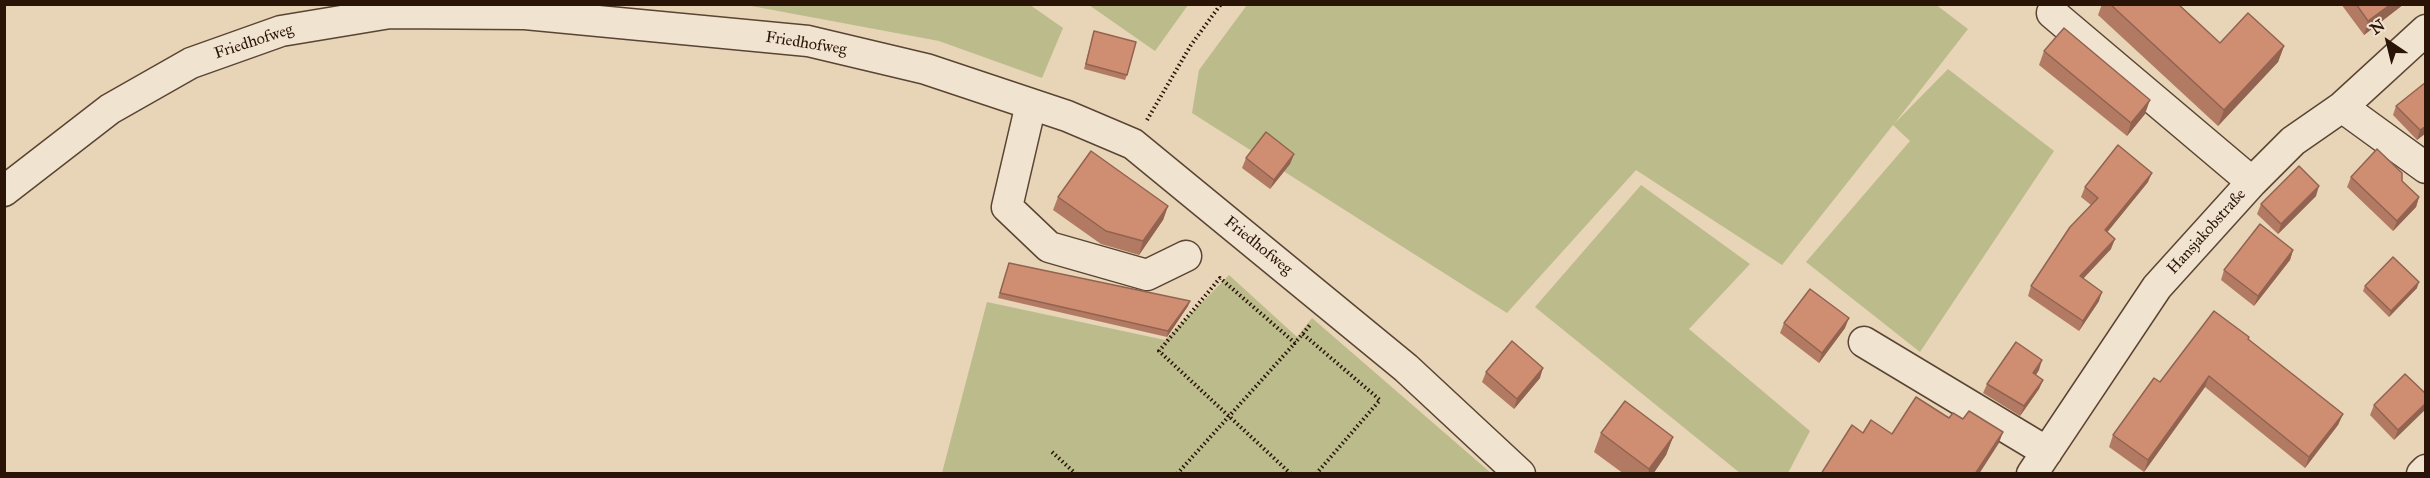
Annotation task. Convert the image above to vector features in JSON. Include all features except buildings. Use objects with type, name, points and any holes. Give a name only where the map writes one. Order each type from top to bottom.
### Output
[{"type":"street","name":"Friedhofweg","points":[[4,191],[110,109],[191,63],[281,30],[390,13],[525,14],[808,41],[926,69],[1067,116],[1133,144],[1406,368],[1520,474]]},
{"type":"street","points":[[2052,13],[2252,182]]},
{"type":"street","name":"Hansjakobstraße","points":[[2040,463],[2157,287],[2252,182],[2293,141],[2342,107],[2426,30]]},
{"type":"street","points":[[1031,104],[1007,207],[1049,247],[1147,275],[1186,256]]},
{"type":"street","points":[[2342,107],[2426,168]]},
{"type":"street","points":[[1864,342],[2040,463]]},
{"type":"path","points":[[1133,144],[1191,45],[1221,4]]},
{"type":"path","points":[[1291,474],[1159,351],[1220,278],[1295,343]]},
{"type":"path","points":[[1177,474],[1303,334],[1327,303]]},
{"type":"path","points":[[1303,334],[1380,400],[1316,474]]},
{"type":"path","points":[[1052,453],[1076,474]]},
{"type":"green space","points":[[1935,4],[1968,29],[1894,124],[1948,69],[2054,151],[1920,352],[1806,262],[1910,141],[1893,125],[1782,265],[1636,170],[1507,313],[1192,113],[1199,70],[1247,5]]},
{"type":"green space","points":[[746,5],[1030,5],[1063,28],[1042,78],[939,41]]},
{"type":"green space","points":[[1089,5],[1188,5],[1155,51]]},
{"type":"green space","points":[[1641,185],[1750,264],[1689,329],[1810,431],[1788,473],[1740,473],[1535,307]]},
{"type":"green space","points":[[1229,275],[1297,337],[1312,318],[1491,473],[942,473],[987,302],[1165,340]]}]
